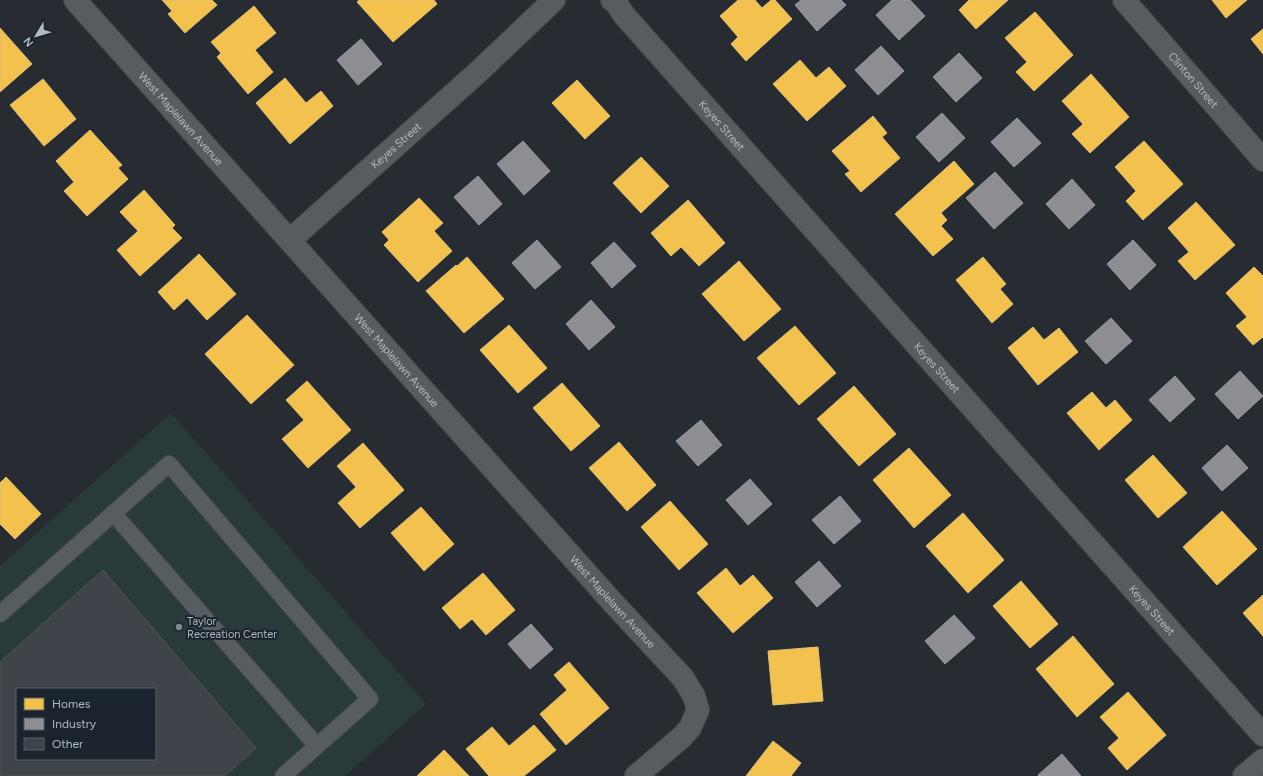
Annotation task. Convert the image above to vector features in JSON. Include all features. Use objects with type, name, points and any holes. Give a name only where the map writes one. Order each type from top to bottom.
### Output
[{"type":"street","name":"West Maplelawn Avenue","points":[[75,0],[609,599],[683,678],[694,696],[698,710],[690,728],[682,737],[636,776]]},
{"type":"street","name":"Keyes Street","points":[[290,240],[477,73],[554,0]]},
{"type":"street","name":"Keyes Street","points":[[612,0],[1263,735]]},
{"type":"street","name":"Clinton Street","points":[[1124,0],[1263,160]]},
{"type":"street","points":[[1244,776],[1263,760]]},
{"type":"lane","points":[[0,614],[169,464],[370,699],[283,776]]},
{"type":"lane","points":[[113,513],[317,746]]},
{"type":"shaded area","name":"Taylor Recreation Center","points":[[171,413],[426,704],[345,776],[0,776],[0,566]]},
{"type":"building: Homes","points":[[162,0],[212,0],[217,5],[185,33],[168,14],[172,11]]},
{"type":"building: Homes","points":[[359,0],[434,0],[437,4],[393,42],[357,2]]},
{"type":"building: Homes","points":[[738,0],[755,0],[762,8],[771,0],[775,0],[792,19],[746,61],[731,44],[738,37],[720,16]]},
{"type":"building: Homes","points":[[969,0],[1008,0],[976,29],[959,10]]},
{"type":"building: Homes","points":[[1212,0],[1247,0],[1226,18]]},
{"type":"building: Homes","points":[[254,6],[276,33],[255,50],[273,72],[248,94],[217,57],[221,53],[211,42]]},
{"type":"building: Homes","points":[[1035,12],[1073,55],[1034,91],[1016,72],[1027,62],[1005,38]]},
{"type":"building: Homes","points":[[0,28],[32,64],[0,92]]},
{"type":"building: Homes","points":[[1263,29],[1263,54],[1251,39]]},
{"type":"building: Homes","points":[[800,60],[816,78],[829,67],[846,86],[807,121],[773,84]]},
{"type":"building: Homes","points":[[1091,74],[1129,117],[1090,153],[1072,134],[1083,124],[1062,101]]},
{"type":"building: Homes","points":[[285,78],[306,103],[321,91],[333,106],[290,144],[256,103]]},
{"type":"building: Homes","points":[[43,79],[76,119],[44,146],[10,105]]},
{"type":"building: Homes","points":[[577,80],[610,116],[585,139],[552,103]]},
{"type":"building: Homes","points":[[873,116],[887,133],[882,137],[900,158],[861,192],[845,174],[850,171],[832,151]]},
{"type":"building: Homes","points":[[90,130],[122,165],[118,168],[128,179],[87,216],[64,191],[74,182],[56,161]]},
{"type":"building: Homes","points":[[1144,141],[1183,184],[1143,220],[1126,201],[1136,191],[1115,167]]},
{"type":"building: Homes","points":[[641,157],[669,186],[641,213],[613,183]]},
{"type":"building: Homes","points":[[954,161],[974,184],[941,213],[947,220],[941,226],[953,239],[933,256],[895,214]]},
{"type":"building: Homes","points":[[144,190],[175,225],[172,228],[182,238],[140,276],[117,250],[138,231],[120,212]]},
{"type":"building: Homes","points":[[419,198],[443,223],[434,231],[452,251],[418,282],[384,245],[389,240],[382,232]]},
{"type":"building: Homes","points":[[688,200],[725,243],[699,266],[681,247],[671,256],[651,233]]},
{"type":"building: Homes","points":[[1196,202],[1235,245],[1195,280],[1178,261],[1189,252],[1168,228]]},
{"type":"building: Homes","points":[[199,254],[236,294],[207,320],[187,298],[174,310],[158,292]]},
{"type":"building: Homes","points":[[467,257],[504,299],[464,333],[426,291]]},
{"type":"building: Homes","points":[[983,257],[1006,284],[1000,289],[1013,304],[992,323],[956,280]]},
{"type":"building: Homes","points":[[739,261],[781,309],[744,341],[702,294]]},
{"type":"building: Homes","points":[[1254,267],[1263,276],[1263,337],[1253,345],[1236,326],[1247,317],[1226,293]]},
{"type":"building: Homes","points":[[247,315],[294,365],[251,404],[205,354]]},
{"type":"building: Homes","points":[[509,325],[547,368],[518,393],[480,350]]},
{"type":"building: Homes","points":[[795,326],[836,373],[799,405],[757,358]]},
{"type":"building: Homes","points":[[1033,327],[1044,340],[1059,328],[1078,352],[1038,385],[1008,348]]},
{"type":"building: Homes","points":[[307,381],[351,430],[308,468],[282,439],[304,420],[286,400]]},
{"type":"building: Homes","points":[[562,383],[600,426],[571,451],[533,408]]},
{"type":"building: Homes","points":[[854,386],[896,434],[859,466],[817,419]]},
{"type":"building: Homes","points":[[1092,392],[1106,408],[1115,400],[1132,420],[1099,450],[1067,413]]},
{"type":"building: Homes","points":[[619,442],[656,485],[627,511],[589,468]]},
{"type":"building: Homes","points":[[363,443],[404,490],[360,528],[338,503],[356,487],[337,466]]},
{"type":"building: Homes","points":[[909,448],[951,495],[914,528],[873,480]]},
{"type":"building: Homes","points":[[1153,455],[1187,493],[1158,518],[1125,480]]},
{"type":"building: Homes","points":[[6,477],[41,514],[15,539],[0,524],[0,483]]},
{"type":"building: Homes","points":[[670,501],[708,544],[679,570],[641,527]]},
{"type":"building: Homes","points":[[421,507],[454,544],[424,571],[391,533]]},
{"type":"building: Homes","points":[[1222,511],[1257,549],[1217,585],[1183,547]]},
{"type":"building: Homes","points":[[963,513],[1004,560],[968,593],[926,546]]},
{"type":"building: Homes","points":[[726,568],[740,586],[753,575],[773,598],[733,633],[697,593]]},
{"type":"building: Homes","points":[[483,573],[515,610],[486,635],[472,619],[460,629],[442,608]]},
{"type":"building: Homes","points":[[1021,581],[1058,624],[1030,648],[993,606]]},
{"type":"building: Homes","points":[[1263,595],[1263,636],[1243,613]]},
{"type":"building: Homes","points":[[1073,636],[1114,684],[1077,717],[1036,669]]},
{"type":"building: Homes","points":[[818,647],[823,701],[773,705],[768,651]]},
{"type":"building: Homes","points":[[569,662],[609,708],[566,745],[540,714],[567,690],[554,675]]},
{"type":"building: Homes","points":[[1128,692],[1166,735],[1127,770],[1108,748],[1119,738],[1100,717]]},
{"type":"building: Homes","points":[[534,725],[556,750],[524,776],[489,776],[466,749],[492,727],[509,746]]},
{"type":"building: Homes","points":[[773,741],[801,763],[791,776],[746,776]]},
{"type":"building: Homes","points":[[444,750],[469,776],[417,776]]},
{"type":"building: Industry","points":[[801,0],[841,0],[846,5],[817,31],[795,5]]},
{"type":"building: Industry","points":[[892,0],[910,0],[925,16],[899,40],[876,15]]},
{"type":"building: Industry","points":[[361,39],[382,64],[358,85],[337,60]]},
{"type":"building: Industry","points":[[881,46],[904,71],[878,95],[855,70]]},
{"type":"building: Industry","points":[[959,53],[982,78],[956,102],[933,77]]},
{"type":"building: Industry","points":[[942,113],[965,138],[939,162],[916,137]]},
{"type":"building: Industry","points":[[1017,118],[1041,143],[1014,167],[991,142]]},
{"type":"building: Industry","points":[[523,141],[550,171],[524,195],[497,164]]},
{"type":"building: Industry","points":[[995,172],[1023,203],[994,229],[966,198]]},
{"type":"building: Industry","points":[[478,176],[502,204],[479,225],[454,197]]},
{"type":"building: Industry","points":[[1072,179],[1095,205],[1069,229],[1046,204]]},
{"type":"building: Industry","points":[[537,240],[561,267],[535,289],[512,263]]},
{"type":"building: Industry","points":[[1133,240],[1156,265],[1130,290],[1107,264]]},
{"type":"building: Industry","points":[[614,242],[636,266],[612,288],[591,263]]},
{"type":"building: Industry","points":[[591,300],[615,327],[589,350],[566,324]]},
{"type":"building: Industry","points":[[1111,318],[1132,341],[1106,364],[1085,341]]},
{"type":"building: Industry","points":[[1240,371],[1263,396],[1238,419],[1215,394]]},
{"type":"building: Industry","points":[[1175,376],[1195,399],[1170,422],[1149,400]]},
{"type":"building: Industry","points":[[701,420],[722,445],[698,466],[676,441]]},
{"type":"building: Industry","points":[[1227,445],[1248,468],[1222,491],[1202,468]]},
{"type":"building: Industry","points":[[750,479],[772,504],[748,525],[726,500]]},
{"type":"building: Industry","points":[[840,496],[861,521],[834,544],[812,520]]},
{"type":"building: Industry","points":[[819,561],[841,586],[817,607],[795,582]]},
{"type":"building: Industry","points":[[954,615],[975,638],[945,664],[925,641]]},
{"type":"building: Industry","points":[[531,624],[553,649],[530,669],[508,644]]},
{"type":"building: Industry","points":[[1062,754],[1081,776],[1038,775]]},
{"type":"building: Other","points":[[103,570],[256,748],[225,776],[0,776],[0,662]]},
{"type":"place","name":"Taylor Recreation Center","points":[[179,627]]}]
